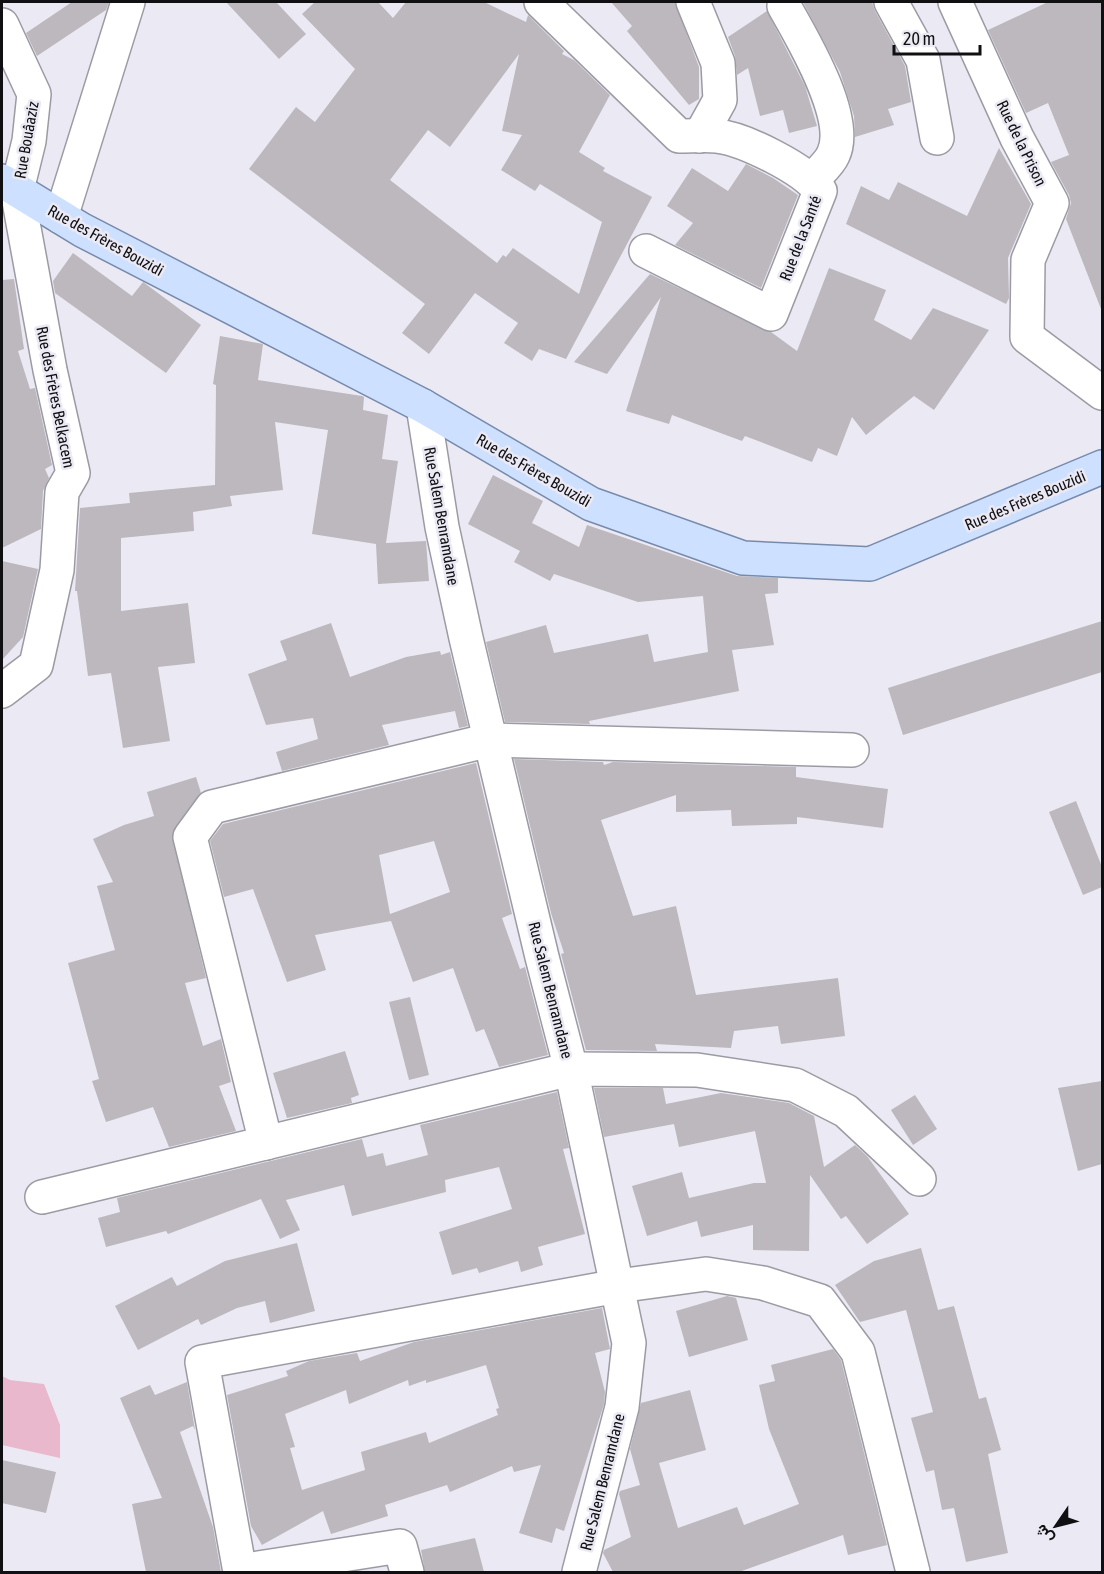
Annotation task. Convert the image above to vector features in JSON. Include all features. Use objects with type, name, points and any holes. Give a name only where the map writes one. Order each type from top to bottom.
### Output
[{"type":"main road","name":"Rue des Frères Bouzidi","points":[[9,185],[61,217],[423,406],[591,504],[743,558],[870,564],[1102,467]]},
{"type":"street","points":[[61,217],[128,2]]},
{"type":"street","name":"Rue de la Santé","points":[[541,2],[679,136],[719,136],[778,159],[812,180],[820,191],[771,314],[646,251]]},
{"type":"street","points":[[693,2],[717,63],[720,100],[700,136]]},
{"type":"street","points":[[891,2],[923,60],[937,138]]},
{"type":"street","name":"Rue de la Prison","points":[[955,2],[1017,138],[1052,203],[1028,261],[1027,338],[1102,393]]},
{"type":"street","points":[[784,6],[812,56],[830,95],[837,142],[833,155],[812,180]]},
{"type":"street","name":"Rue Bouâaziz","points":[[2,25],[34,93],[29,141],[9,185]]},
{"type":"street","name":"Rue des Frères Belkacem","points":[[2,692],[36,665],[57,570],[62,492],[73,473],[9,185]]},
{"type":"street","name":"Rue Salem Benramdane","points":[[423,406],[442,526],[490,740],[571,1069],[629,1343],[622,1407],[579,1572]]},
{"type":"street","points":[[266,1143],[190,837],[212,807],[490,740],[852,750]]},
{"type":"street","points":[[42,1197],[571,1069],[696,1070],[795,1085],[846,1111],[919,1179]]},
{"type":"street","points":[[407,1572],[400,1546],[240,1572],[202,1362],[618,1286],[706,1274],[763,1283],[820,1301],[858,1352],[913,1572]]},
{"type":"shaded area","points":[[2,1376],[10,1380],[44,1384],[60,1425],[60,1458],[2,1445]]},
{"type":"building","points":[[72,2],[109,2],[106,10],[37,56],[26,33]]},
{"type":"building","points":[[226,2],[276,2],[306,34],[279,59]]},
{"type":"building","points":[[315,2],[378,2],[393,18],[406,2],[484,2],[526,22],[528,15],[564,51],[562,54],[574,60],[610,95],[579,152],[605,168],[603,171],[652,197],[566,359],[539,349],[532,361],[504,343],[518,323],[475,293],[429,354],[402,333],[425,304],[249,169],[296,107],[315,122],[355,69],[302,14]],"holes":[[[519,54],[502,131],[522,135],[501,170],[535,191],[540,184],[602,222],[579,294],[513,248],[497,263],[390,180],[428,130],[450,147]]]},
{"type":"building","points":[[611,2],[675,2],[699,67],[699,99],[689,105],[627,31],[632,26]]},
{"type":"building","points":[[803,2],[872,2],[905,66],[911,102],[888,109],[894,125],[855,137],[854,116],[840,72]]},
{"type":"building","points":[[1048,2],[1102,2],[1101,309],[1066,219],[1071,203],[1069,195],[1051,162],[1069,155],[1048,103],[1026,113],[988,30]]},
{"type":"building","points":[[767,11],[805,86],[817,126],[789,133],[783,110],[760,116],[748,68],[737,75],[735,56],[728,37]]},
{"type":"building","points":[[999,148],[1031,204],[1008,258],[1009,298],[1006,304],[846,224],[861,186],[889,200],[898,182],[967,216]]},
{"type":"building","points":[[746,164],[773,178],[798,195],[761,288],[675,245],[693,223],[667,206],[692,168],[728,191]]},
{"type":"building","points":[[73,253],[132,296],[143,282],[201,325],[166,373],[55,293],[53,281]]},
{"type":"building","points":[[829,268],[886,290],[874,320],[911,340],[933,308],[989,330],[934,410],[914,396],[866,435],[852,417],[837,456],[818,448],[812,462],[745,436],[742,441],[672,415],[669,424],[626,411],[661,297],[607,374],[574,362],[650,274],[771,332],[797,351]]},
{"type":"building","points":[[14,279],[24,349],[18,351],[30,389],[35,388],[52,465],[45,469],[49,478],[43,491],[41,529],[2,548],[2,280]]},
{"type":"building","points":[[220,336],[263,344],[258,380],[362,396],[364,397],[363,410],[388,415],[382,459],[398,461],[386,543],[426,541],[429,581],[378,584],[376,544],[312,534],[328,430],[275,422],[283,490],[230,496],[232,506],[193,512],[194,531],[121,538],[121,611],[188,603],[195,663],[158,667],[170,741],[123,748],[111,673],[88,676],[77,591],[75,591],[80,508],[130,503],[129,493],[215,485],[216,385],[213,384]]},
{"type":"building","points":[[493,475],[543,501],[532,523],[579,547],[587,525],[737,576],[778,578],[778,593],[765,594],[774,645],[732,650],[739,691],[589,721],[590,724],[505,722],[486,642],[546,625],[554,653],[648,634],[654,662],[708,652],[703,596],[638,602],[554,574],[550,581],[514,562],[520,551],[468,524]]},
{"type":"building","points":[[2,561],[38,569],[23,637],[2,660]]},
{"type":"building","points":[[1102,621],[1102,672],[903,735],[888,688]]},
{"type":"building","points":[[331,623],[350,677],[406,657],[440,651],[441,655],[450,652],[468,726],[459,728],[455,711],[382,725],[389,745],[282,771],[276,752],[318,739],[313,718],[266,725],[248,674],[287,660],[280,641]]},
{"type":"building","points":[[514,759],[603,762],[604,765],[613,762],[796,767],[796,777],[888,789],[883,828],[797,817],[797,824],[732,826],[731,810],[676,812],[676,795],[601,820],[633,916],[676,906],[696,995],[838,978],[845,1036],[781,1044],[778,1026],[734,1031],[731,1048],[655,1044],[657,1051],[586,1050],[561,954],[564,953],[551,913]]},
{"type":"building","points":[[476,763],[512,914],[502,918],[520,969],[525,967],[548,1055],[499,1067],[484,1029],[476,1032],[453,968],[413,982],[391,921],[315,935],[326,970],[287,982],[253,889],[224,897],[210,841],[223,824]],"holes":[[[434,841],[450,892],[390,914],[379,855]]]},
{"type":"building","points":[[196,777],[201,793],[172,834],[206,978],[185,983],[203,1046],[221,1039],[231,1082],[219,1086],[236,1131],[169,1147],[153,1107],[106,1122],[92,1081],[99,1079],[68,963],[115,950],[97,886],[113,882],[93,839],[124,825],[154,816],[147,792]]},
{"type":"building","points":[[1076,801],[1102,867],[1102,887],[1083,895],[1049,812]]},
{"type":"building","points":[[410,997],[429,1075],[409,1080],[389,1002]]},
{"type":"building","points":[[345,1051],[359,1095],[351,1098],[352,1103],[287,1118],[273,1073]]},
{"type":"building","points":[[1102,1081],[1102,1164],[1078,1171],[1058,1088]]},
{"type":"building","points":[[594,1088],[663,1088],[666,1104],[721,1093],[789,1103],[814,1116],[824,1167],[855,1145],[867,1156],[909,1214],[867,1244],[846,1216],[841,1219],[810,1175],[809,1251],[753,1250],[753,1225],[701,1237],[697,1221],[647,1236],[632,1186],[682,1172],[689,1198],[754,1183],[766,1183],[755,1131],[679,1147],[674,1124],[604,1137]]},
{"type":"building","points":[[557,1092],[569,1148],[563,1149],[585,1234],[538,1247],[543,1265],[521,1272],[518,1261],[479,1273],[477,1268],[452,1275],[439,1232],[512,1209],[499,1167],[445,1180],[446,1192],[352,1216],[344,1185],[286,1200],[300,1230],[280,1239],[261,1199],[168,1234],[166,1231],[106,1247],[98,1218],[120,1212],[117,1198],[362,1139],[367,1157],[383,1153],[386,1166],[428,1155],[420,1125]]},
{"type":"building","points":[[915,1095],[937,1129],[913,1145],[891,1110]]},
{"type":"building","points":[[297,1243],[315,1311],[270,1323],[265,1301],[237,1308],[201,1325],[198,1319],[138,1350],[115,1306],[172,1277],[177,1286],[225,1261]]},
{"type":"building","points":[[921,1248],[938,1310],[954,1306],[979,1399],[986,1397],[1001,1450],[988,1454],[1008,1553],[966,1562],[954,1508],[942,1510],[934,1470],[926,1472],[911,1418],[933,1412],[906,1310],[860,1322],[835,1285],[874,1261]]},
{"type":"building","points":[[727,1296],[736,1298],[748,1340],[689,1357],[676,1311]]},
{"type":"building","points":[[602,1308],[610,1349],[595,1353],[605,1392],[604,1404],[564,1531],[556,1528],[552,1543],[519,1533],[541,1465],[514,1472],[512,1466],[450,1492],[447,1485],[385,1505],[388,1516],[331,1534],[323,1511],[262,1545],[251,1526],[227,1395],[288,1376],[286,1371],[309,1361],[357,1353],[360,1361],[414,1342]],"holes":[[[486,1365],[499,1408],[496,1409],[498,1415],[429,1443],[426,1432],[361,1452],[365,1470],[302,1490],[290,1448],[295,1447],[285,1414],[346,1390],[349,1404],[408,1380],[409,1386],[426,1380],[426,1383]]]},
{"type":"building","points":[[833,1349],[841,1360],[887,1545],[848,1555],[843,1535],[739,1572],[613,1572],[603,1553],[604,1550],[631,1537],[619,1494],[620,1491],[640,1485],[630,1449],[641,1403],[690,1390],[706,1450],[659,1463],[678,1528],[737,1507],[744,1525],[799,1504],[769,1429],[759,1385],[775,1381],[771,1365]]},
{"type":"building","points":[[187,1382],[195,1430],[193,1426],[180,1432],[213,1527],[221,1572],[146,1572],[132,1504],[162,1498],[120,1398],[150,1385],[155,1395]]},
{"type":"building","points":[[2,1460],[56,1472],[46,1513],[2,1503]]},
{"type":"building","points":[[475,1538],[484,1572],[425,1572],[421,1550]]}]
